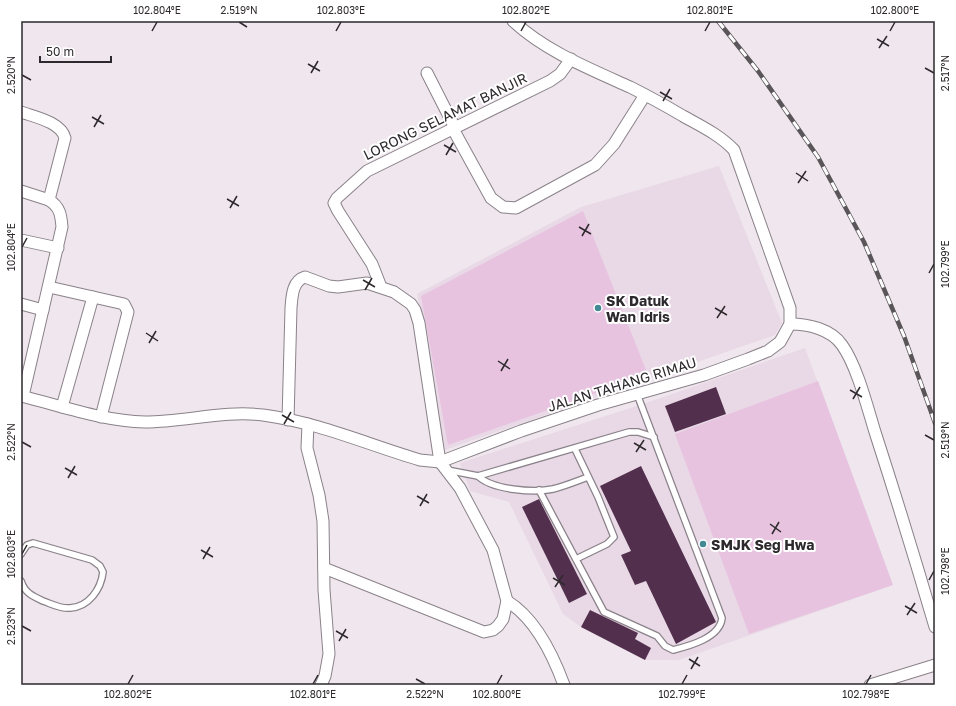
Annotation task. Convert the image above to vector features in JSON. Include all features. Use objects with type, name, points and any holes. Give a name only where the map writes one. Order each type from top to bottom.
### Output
[{"type":"street","points":[[513,21],[528,33],[571,59],[645,95],[704,128],[727,142],[734,150],[787,298],[791,313],[790,324],[800,324],[830,334],[841,344],[849,358],[860,387],[908,536],[935,627]]},
{"type":"street","name":"LORONG SELAMAT BANJIR","points":[[381,287],[372,264],[334,203],[337,198],[367,171],[550,81],[560,74],[571,59]]},
{"type":"street","points":[[427,73],[454,129],[491,198],[503,207],[516,208],[594,165],[614,144],[645,95]]},
{"type":"street","points":[[21,112],[58,126],[64,132],[65,138],[50,200]]},
{"type":"street","points":[[21,191],[50,200],[56,204],[61,213],[62,227],[22,396]]},
{"type":"street","points":[[21,240],[58,248]]},
{"type":"street","points":[[288,420],[289,331],[293,291],[297,282],[305,277],[329,286],[338,287],[367,283],[381,287],[404,298],[415,310],[442,466],[460,488],[492,550],[508,601],[503,619],[498,626],[493,630],[484,632],[324,568]]},
{"type":"street","points":[[49,287],[124,304],[128,312],[101,417]]},
{"type":"street","points":[[62,407],[93,297]]},
{"type":"street","points":[[21,304],[43,310]]},
{"type":"street","name":"JALAN TAHANG RIMAU","points":[[22,396],[101,417],[128,421],[157,422],[237,413],[288,420],[308,424],[442,466],[520,431],[637,394],[704,375],[768,351],[780,342],[790,324]]},
{"type":"street","points":[[308,424],[307,448],[319,495],[323,521],[329,654],[325,676],[321,685]]},
{"type":"street","points":[[508,601],[516,606],[545,643],[564,685]]},
{"type":"street","points":[[870,685],[935,665]]},
{"type":"lane","points":[[539,490],[604,612],[657,636],[665,646],[673,650],[704,639],[716,631],[722,624],[722,618],[637,394]]},
{"type":"lane","points":[[478,476],[575,449],[629,432],[638,432],[654,437]]},
{"type":"lane","points":[[575,449],[614,537],[608,544],[576,559]]},
{"type":"lane","points":[[442,466],[478,476],[484,482],[494,486],[539,490],[552,489],[588,477]]},
{"type":"lane","points":[[21,554],[27,545],[33,543],[92,560],[100,566],[103,572],[98,590],[90,599],[71,608],[61,608],[35,598],[24,589],[21,581]]},
{"type":"shaded area","name":"SK Datuk Wan Idris","points":[[719,166],[782,323],[775,335],[445,450],[417,294],[581,207]]},
{"type":"shaded area","points":[[583,211],[648,375],[448,445],[421,296]]},
{"type":"shaded area","name":"SMJK Seg Hwa","points":[[805,348],[893,585],[679,660],[645,660],[581,627],[563,614],[509,502],[470,491],[460,463],[646,403]]},
{"type":"shaded area","points":[[818,381],[893,585],[749,634],[675,434]]},
{"type":"building","points":[[716,387],[726,414],[675,432],[665,406]]},
{"type":"building","points":[[641,466],[716,622],[676,644],[646,581],[635,585],[621,555],[631,551],[600,486]]},
{"type":"building","points":[[539,499],[587,594],[569,603],[522,507]]},
{"type":"building","points":[[590,610],[638,633],[635,639],[651,648],[645,660],[581,627]]},
{"type":"railway","points":[[718,21],[758,71],[818,157],[864,242],[904,336],[935,423]]},
{"type":"place","name":"SK Datuk Wan Idris","points":[[598,308]]},
{"type":"place","name":"SMJK Seg Hwa","points":[[703,544]]}]
